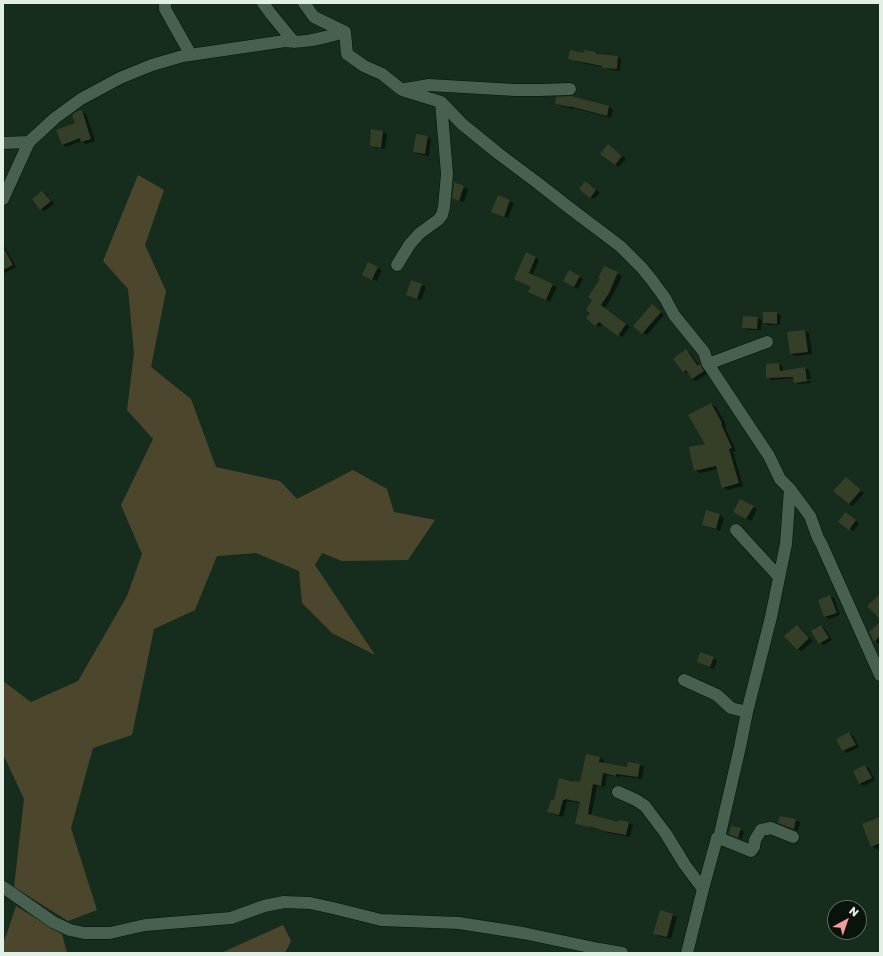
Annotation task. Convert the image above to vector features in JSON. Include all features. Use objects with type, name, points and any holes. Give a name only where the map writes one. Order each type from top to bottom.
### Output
[{"type":"street","points":[[166,3],[165,8],[191,55]]},
{"type":"street","points":[[263,3],[294,42]]},
{"type":"street","points":[[304,3],[314,17],[345,32]]},
{"type":"street","points":[[3,199],[29,142],[55,118],[81,99],[120,78],[152,64],[183,56],[285,41],[294,42],[317,39],[345,32]]},
{"type":"street","points":[[345,32],[347,54],[364,66],[382,74],[402,90],[442,102],[462,124],[584,220],[620,246],[642,268],[665,298],[674,315],[704,352],[708,364],[770,456],[780,479],[790,489],[810,516],[818,538],[880,675]]},
{"type":"street","points":[[402,90],[428,85],[515,90],[570,89]]},
{"type":"street","points":[[397,265],[410,244],[420,233],[438,220],[442,215],[447,174],[442,102]]},
{"type":"street","points":[[3,143],[29,142]]},
{"type":"street","points":[[708,364],[768,342]]},
{"type":"street","points":[[687,953],[717,838],[719,838],[747,712],[771,617],[786,544],[790,489]]},
{"type":"street","points":[[736,530],[779,577]]},
{"type":"street","points":[[684,680],[716,695],[731,708],[747,712]]},
{"type":"street","points":[[618,792],[645,806],[703,889]]},
{"type":"street","points":[[719,838],[751,850],[754,847],[755,840],[761,830],[770,828],[793,837]]},
{"type":"street","points":[[3,887],[53,922],[70,930],[84,933],[110,933],[145,925],[232,918],[264,906],[284,902],[310,904],[337,909],[381,920],[459,923],[523,933],[622,953]]},
{"type":"shaded area","points":[[138,175],[164,190],[145,245],[166,291],[151,367],[191,399],[216,467],[280,481],[297,499],[353,470],[387,489],[394,512],[435,520],[408,560],[342,561],[322,553],[315,565],[375,655],[332,633],[302,603],[299,571],[256,553],[217,556],[195,610],[154,629],[132,735],[93,748],[71,828],[97,910],[68,921],[14,887],[24,799],[3,754],[3,681],[31,702],[78,681],[127,596],[142,554],[121,505],[153,439],[127,410],[134,353],[128,289],[103,261]]},
{"type":"shaded area","points":[[16,906],[62,934],[67,953],[3,953],[3,942]]},
{"type":"shaded area","points":[[283,925],[291,941],[285,953],[221,953]]},
{"type":"building","points":[[570,50],[583,53],[584,50],[596,52],[596,54],[618,56],[617,69],[602,68],[602,66],[568,59]]},
{"type":"building","points":[[571,96],[609,106],[607,116],[555,104],[556,97]]},
{"type":"building","points":[[82,110],[91,139],[81,142],[80,138],[62,145],[56,130],[75,123],[72,115],[75,112]]},
{"type":"building","points":[[371,129],[383,131],[381,148],[370,146]]},
{"type":"building","points":[[416,134],[428,136],[425,154],[413,152]]},
{"type":"building","points":[[608,144],[622,156],[615,165],[600,154]]},
{"type":"building","points":[[585,181],[596,190],[590,198],[579,189]]},
{"type":"building","points":[[454,182],[464,186],[459,201],[452,198]]},
{"type":"building","points":[[42,191],[51,201],[40,210],[32,199]]},
{"type":"building","points":[[498,195],[510,200],[504,217],[491,212]]},
{"type":"building","points":[[3,247],[13,265],[3,270]]},
{"type":"building","points":[[526,252],[536,257],[529,273],[553,284],[546,300],[528,292],[531,287],[514,279]]},
{"type":"building","points":[[368,262],[378,267],[372,280],[362,275]]},
{"type":"building","points":[[604,266],[618,272],[609,293],[601,305],[626,324],[618,336],[599,322],[595,326],[586,318],[590,313],[586,310],[592,300],[588,297],[600,279],[598,278]]},
{"type":"building","points":[[569,270],[580,276],[574,287],[563,281]]},
{"type":"building","points":[[411,280],[422,284],[417,299],[406,295]]},
{"type":"building","points":[[652,304],[661,312],[642,334],[633,326]]},
{"type":"building","points":[[763,312],[777,312],[777,324],[763,323]]},
{"type":"building","points":[[743,316],[758,317],[757,329],[742,328]]},
{"type":"building","points":[[805,330],[808,352],[790,354],[787,332]]},
{"type":"building","points":[[686,349],[698,366],[700,364],[704,371],[692,379],[686,370],[683,372],[673,359]]},
{"type":"building","points":[[779,363],[780,371],[805,367],[807,381],[794,383],[793,377],[766,378],[766,364]]},
{"type":"building","points":[[711,403],[722,423],[721,424],[732,448],[729,449],[739,483],[722,488],[716,466],[694,471],[689,447],[705,444],[688,415]]},
{"type":"building","points":[[846,477],[861,490],[849,504],[833,491]]},
{"type":"building","points":[[740,499],[754,506],[746,519],[733,512]]},
{"type":"building","points":[[706,510],[720,514],[716,529],[702,525]]},
{"type":"building","points":[[845,512],[856,520],[849,530],[838,522]]},
{"type":"building","points":[[880,594],[880,619],[867,606]]},
{"type":"building","points":[[830,595],[837,613],[824,617],[818,600]]},
{"type":"building","points":[[880,622],[880,636],[874,642],[869,632]]},
{"type":"building","points":[[797,625],[809,638],[797,650],[784,636]]},
{"type":"building","points":[[821,625],[829,638],[819,644],[811,631]]},
{"type":"building","points":[[700,652],[714,657],[710,667],[697,662]]},
{"type":"building","points":[[849,732],[856,745],[842,751],[836,739]]},
{"type":"building","points":[[586,754],[600,757],[599,762],[627,767],[628,762],[640,764],[638,777],[616,774],[616,776],[603,773],[601,786],[593,784],[588,814],[618,822],[619,820],[629,822],[626,835],[575,824],[580,802],[565,799],[563,800],[559,815],[547,812],[551,800],[554,800],[559,778],[580,782]]},
{"type":"building","points":[[865,765],[872,778],[859,784],[853,771]]},
{"type":"building","points":[[780,816],[796,819],[794,829],[778,823]]},
{"type":"building","points":[[880,817],[880,843],[871,847],[862,824]]},
{"type":"building","points":[[731,826],[741,828],[738,838],[729,834]]},
{"type":"building","points":[[660,910],[673,914],[667,937],[653,934]]}]
